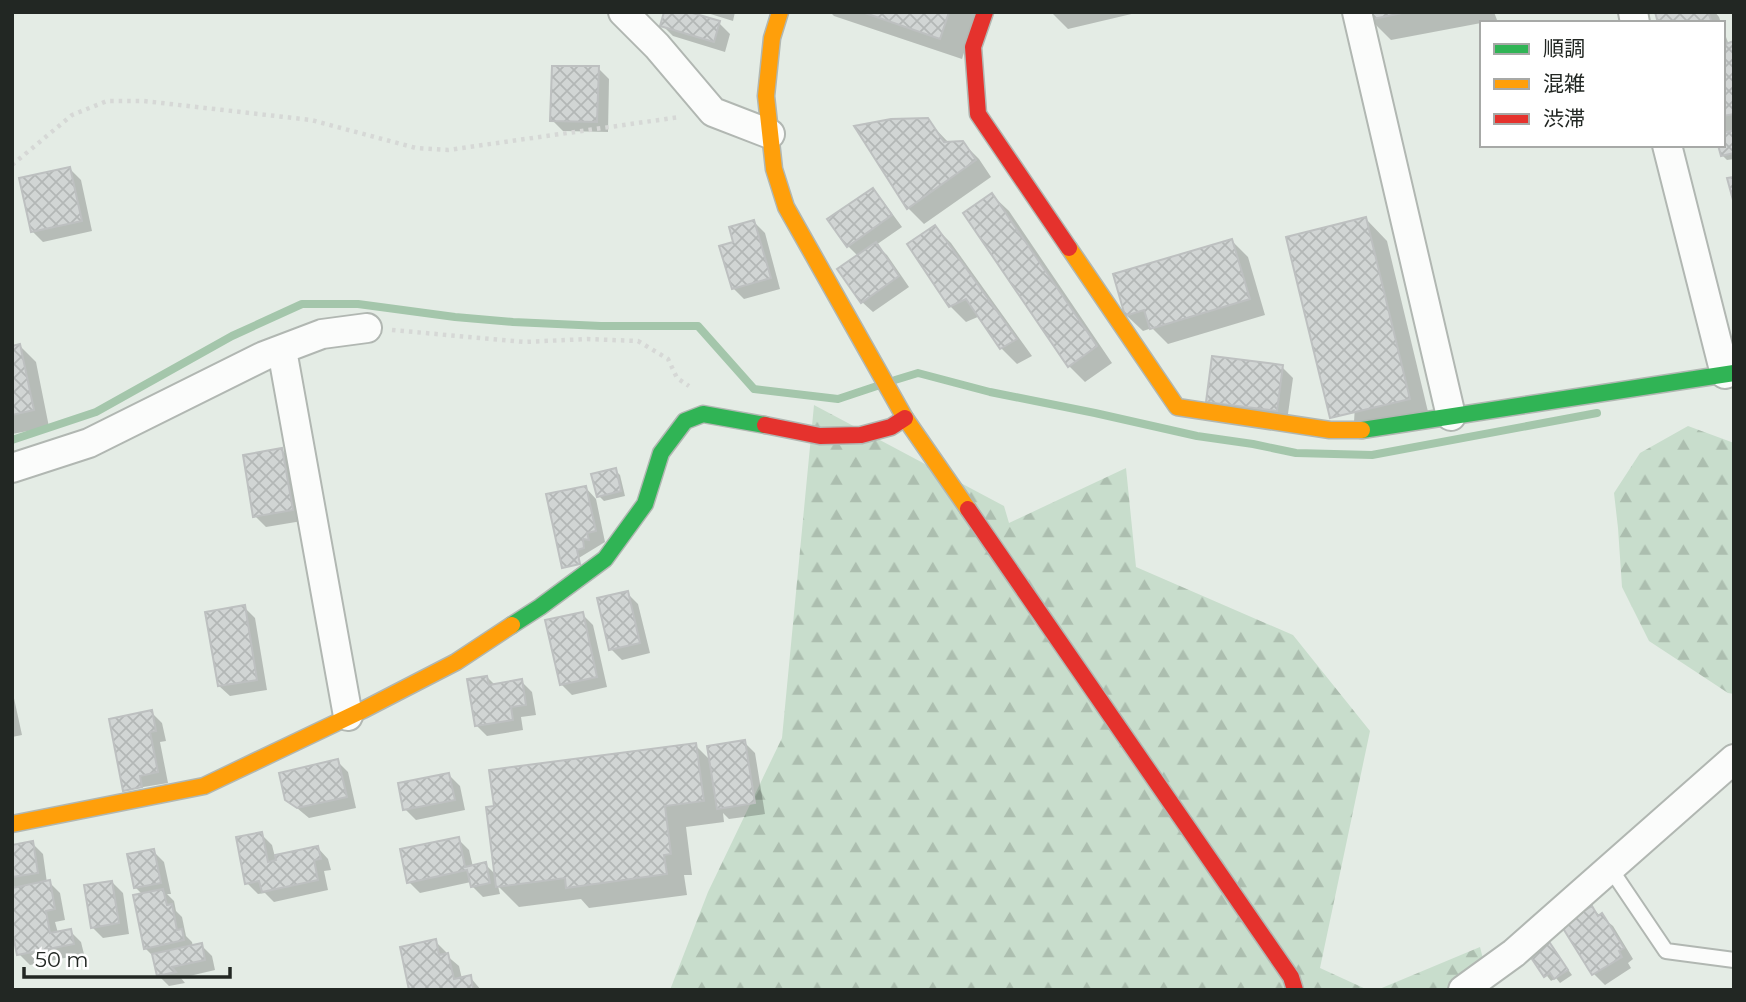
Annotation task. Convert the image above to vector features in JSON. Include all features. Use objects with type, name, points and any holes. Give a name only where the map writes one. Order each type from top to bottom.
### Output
[{"type":"street","points":[[623,12],[657,46],[713,112],[770,134]]},
{"type":"street","points":[[780,12],[772,38],[766,96],[774,169],[786,207],[905,418],[1291,977],[1295,990]]},
{"type":"street","points":[[985,12],[973,47],[978,114],[1177,407],[1330,430],[1363,430],[1730,374],[1668,147]]},
{"type":"street","points":[[1357,12],[1451,416]]},
{"type":"street","points":[[12,468],[89,443],[264,356],[322,334],[367,328]]},
{"type":"street","points":[[282,350],[348,716]]},
{"type":"street","points":[[12,824],[204,786],[456,662],[540,607],[605,559],[645,504],[661,453],[685,421],[703,414],[820,436],[861,435],[891,427],[905,418]]},
{"type":"street","points":[[1463,990],[1514,953],[1734,759]]},
{"type":"lane","points":[[1610,868],[1666,951],[1734,960]]},
{"type":"path","points":[[12,164],[72,115],[107,101],[144,102],[311,120],[416,148],[448,150],[713,112]]},
{"type":"path","points":[[367,328],[524,342],[587,339],[638,341],[668,359],[677,378],[699,392]]},
{"type":"green space","points":[[814,405],[1004,506],[1009,523],[1126,468],[1136,567],[1293,635],[1370,731],[1320,968],[1368,990],[670,990],[708,892],[782,738]]},
{"type":"green space","points":[[1688,426],[1734,443],[1734,694],[1728,693],[1649,641],[1622,587],[1614,493],[1640,453]]},
{"type":"green space","points":[[1480,947],[1491,990],[1377,990]]},
{"type":"building","points":[[664,12],[689,12],[720,21],[714,42],[660,26]]},
{"type":"building","points":[[862,12],[949,12],[940,39]]},
{"type":"building","points":[[1366,12],[1407,12],[1368,20]]},
{"type":"building","points":[[1655,12],[1708,12],[1711,21],[1657,21]]},
{"type":"building","points":[[1734,41],[1734,114],[1725,116],[1725,44]]},
{"type":"building","points":[[552,66],[599,66],[597,122],[550,121]]},
{"type":"building","points":[[928,118],[944,142],[963,141],[976,160],[907,209],[854,126],[891,119]]},
{"type":"building","points":[[1734,130],[1734,153],[1721,156],[1719,147],[1725,147],[1725,132]]},
{"type":"building","points":[[70,167],[82,221],[31,232],[19,178]]},
{"type":"building","points":[[1734,177],[1734,199],[1733,200],[1727,178]]},
{"type":"building","points":[[873,188],[892,215],[847,247],[827,219]]},
{"type":"building","points":[[992,193],[1097,346],[1068,367],[963,213]]},
{"type":"building","points":[[1366,217],[1410,399],[1330,418],[1286,237]]},
{"type":"building","points":[[754,220],[771,278],[732,289],[719,246],[733,242],[729,227]]},
{"type":"building","points":[[935,225],[1017,339],[1000,349],[966,299],[949,307],[907,244]]},
{"type":"building","points":[[1232,239],[1250,299],[1150,329],[1144,310],[1125,316],[1113,274]]},
{"type":"building","points":[[876,242],[899,276],[861,303],[837,269]]},
{"type":"building","points":[[20,344],[34,410],[12,415],[12,346]]},
{"type":"building","points":[[1212,356],[1283,365],[1277,411],[1206,402]]},
{"type":"building","points":[[282,448],[293,510],[253,517],[243,455]]},
{"type":"building","points":[[616,468],[621,491],[597,497],[591,474]]},
{"type":"building","points":[[586,486],[596,531],[587,533],[589,540],[583,539],[584,548],[577,550],[580,564],[562,568],[546,494]]},
{"type":"building","points":[[628,591],[640,643],[609,650],[597,598]]},
{"type":"building","points":[[245,605],[257,680],[218,686],[205,612]]},
{"type":"building","points":[[583,612],[597,677],[560,685],[545,620]]},
{"type":"building","points":[[487,676],[489,685],[522,679],[526,705],[511,707],[513,720],[475,726],[467,679]]},
{"type":"building","points":[[152,710],[156,731],[150,732],[158,772],[140,776],[142,787],[123,791],[109,719]]},
{"type":"building","points":[[745,740],[755,803],[717,809],[707,746]]},
{"type":"building","points":[[696,743],[704,801],[665,806],[671,854],[664,855],[667,874],[566,888],[565,878],[496,887],[486,807],[494,806],[489,770]]},
{"type":"building","points":[[338,759],[347,797],[297,808],[285,800],[279,773]]},
{"type":"building","points":[[449,773],[455,800],[403,810],[398,783]]},
{"type":"building","points":[[262,832],[268,862],[276,860],[275,855],[318,846],[321,859],[314,860],[318,880],[262,892],[259,881],[245,884],[236,837]]},
{"type":"building","points":[[459,837],[465,867],[486,862],[490,883],[471,887],[467,870],[407,883],[400,849]]},
{"type":"building","points":[[33,841],[38,873],[12,877],[12,845]]},
{"type":"building","points":[[154,849],[161,883],[134,888],[127,854]]},
{"type":"building","points":[[50,880],[55,909],[46,911],[50,933],[71,929],[74,944],[17,955],[12,930],[12,888]]},
{"type":"building","points":[[112,881],[119,923],[91,928],[84,885]]},
{"type":"building","points":[[163,889],[167,905],[172,904],[177,930],[182,929],[184,940],[144,949],[133,895]]},
{"type":"building","points":[[1592,906],[1598,916],[1602,913],[1624,948],[1619,951],[1622,957],[1592,975],[1561,925]]},
{"type":"building","points":[[436,939],[439,955],[448,953],[454,979],[471,975],[473,990],[409,990],[400,947]]},
{"type":"building","points":[[1548,940],[1568,970],[1554,979],[1550,973],[1544,977],[1528,953]]},
{"type":"building","points":[[202,943],[205,960],[172,967],[176,972],[157,976],[152,954]]},
{"type":"waterway","points":[[12,440],[96,412],[232,336],[302,304],[358,304],[513,322],[698,326],[754,389],[838,399],[877,386]]},
{"type":"waterway","points":[[895,380],[918,373],[990,392],[1197,436],[1296,453],[1372,455],[1597,413]]},
{"type":"traffic: fast","points":[[1362,430],[1734,373]]},
{"type":"traffic: fast","points":[[512,625],[605,559],[645,504],[661,453],[685,421],[703,414],[765,425]]},
{"type":"traffic: slow","points":[[780,12],[772,38],[766,96],[774,169],[786,207],[905,418],[968,509]]},
{"type":"traffic: slow","points":[[1069,248],[1177,407],[1330,430],[1362,430]]},
{"type":"traffic: slow","points":[[12,824],[204,786],[456,662],[512,625]]},
{"type":"traffic: jam","points":[[985,12],[973,47],[978,114],[1069,248]]},
{"type":"traffic: jam","points":[[765,425],[820,436],[861,435],[891,427],[905,418]]},
{"type":"traffic: jam","points":[[968,509],[1291,977],[1295,990]]}]
